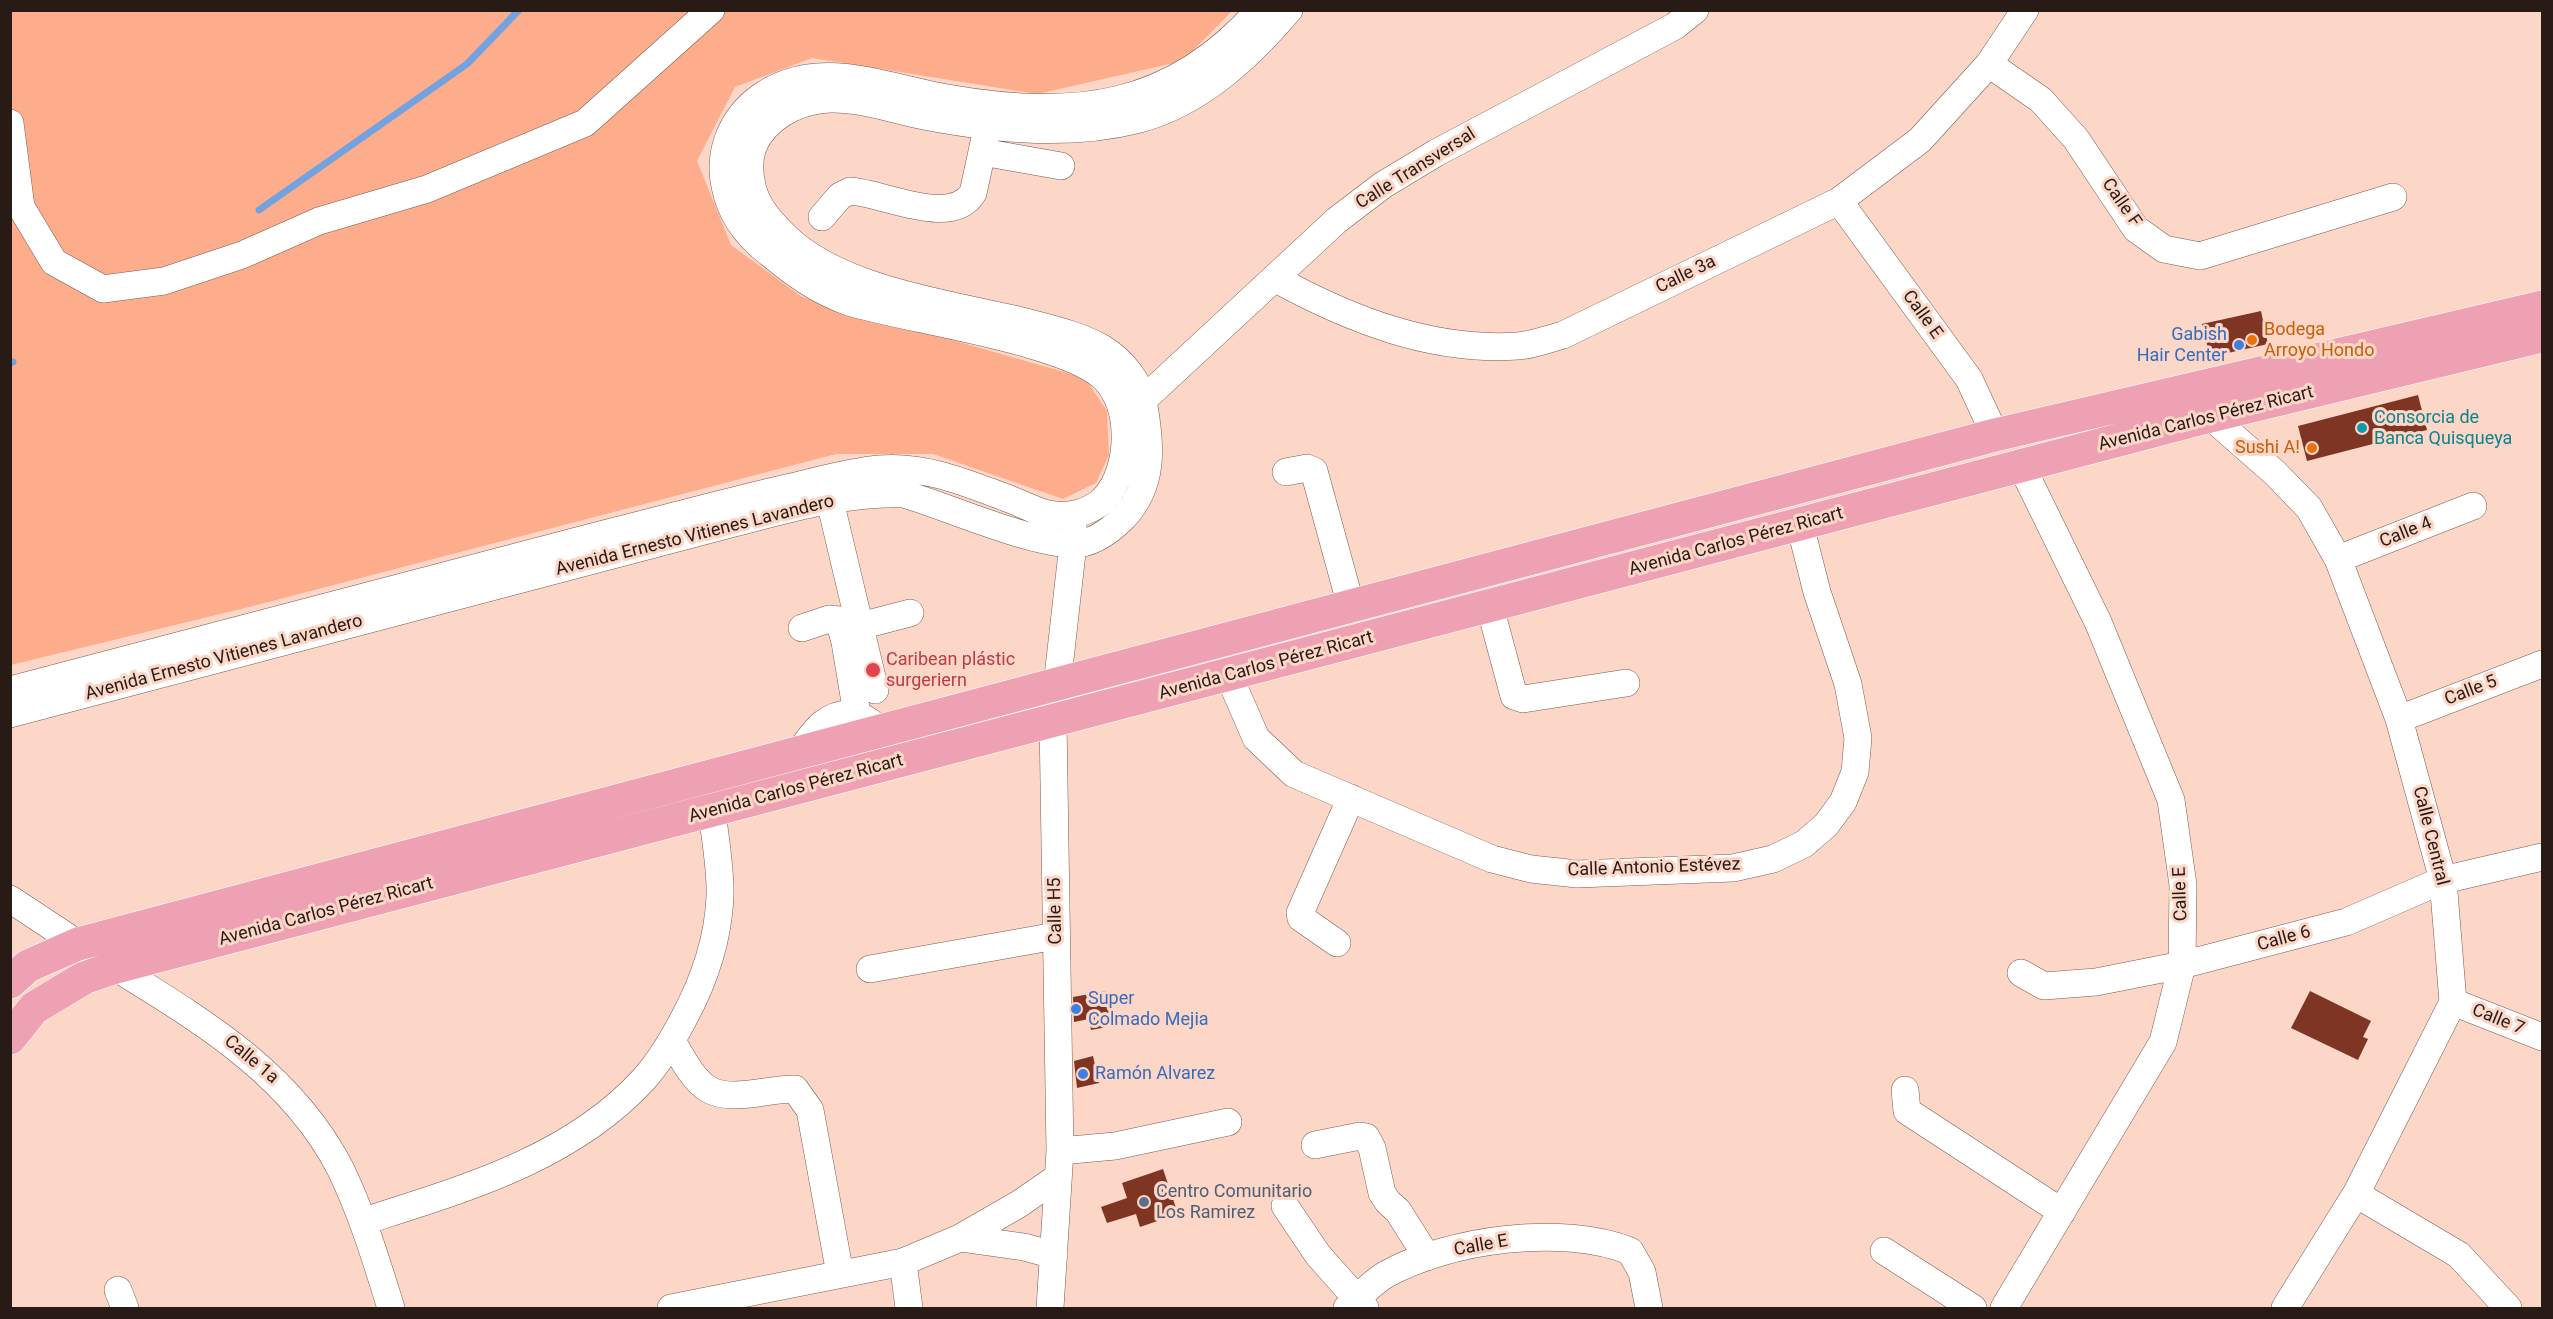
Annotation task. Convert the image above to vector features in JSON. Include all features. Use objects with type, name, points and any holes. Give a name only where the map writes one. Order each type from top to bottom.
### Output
[{"type":"main road","name":"Avenida Carlos Pérez Ricart","points":[[10,1038],[34,1008],[84,978],[116,967],[2022,467],[2205,402],[2542,307]]},
{"type":"main road","name":"Avenida Carlos Pérez Ricart","points":[[10,982],[28,966],[78,944],[799,753],[868,722],[1058,683],[1995,435],[2205,402],[2542,336]]},
{"type":"street","points":[[10,123],[21,207],[54,262],[103,288],[164,281],[242,255],[319,222],[427,189],[585,123],[711,10]]},
{"type":"street","name":"Avenida Ernesto Vitienes Lavandero","points":[[1099,359],[1061,354],[844,300],[820,290],[757,244],[740,223],[728,200],[722,175],[723,149],[735,124],[753,103],[778,87],[804,78],[830,75],[857,78],[950,99],[1005,105],[1077,106],[1109,102],[1142,94],[1179,78],[1218,52],[1259,10]]},
{"type":"street","name":"Avenida Ernesto Vitienes Lavandero","points":[[10,714],[723,526],[830,501],[904,494],[1025,534],[1073,544],[1088,541],[1106,533],[1136,503],[1144,487],[1149,463],[1143,400],[1134,379],[1099,359],[1058,330],[886,288],[847,276],[819,262],[794,245],[773,225],[758,204],[751,184],[749,163],[753,145],[762,130],[796,105],[831,99],[926,116],[988,124],[1084,128],[1138,119],[1190,98],[1238,64],[1289,10]]},
{"type":"street","name":"Calle Transversal","points":[[1143,400],[1276,279],[1336,220],[1383,185],[1436,153],[1675,26],[1695,10]]},
{"type":"street","name":"Calle 3a","points":[[1276,279],[1326,306],[1386,328],[1481,346],[1520,346],[1563,335],[1839,201],[1920,140],[1989,64],[2025,10]]},
{"type":"street","name":"Calle F","points":[[1989,64],[2041,100],[2076,139],[2136,229],[2164,249],[2200,256],[2393,197]]},
{"type":"street","points":[[822,217],[840,196],[850,192],[926,207],[956,208],[969,200],[973,193],[988,124]]},
{"type":"street","points":[[982,152],[1061,166]]},
{"type":"street","name":"Calle E","points":[[1839,201],[1969,380],[1995,435]]},
{"type":"street","name":"Avenida Ernesto Vitienes Lavandero","points":[[10,690],[718,504],[870,470],[898,468],[924,471],[962,481],[1047,514],[1072,515],[1099,504],[1112,489],[1124,450],[1123,411],[1099,359]]},
{"type":"street","name":"Calle Central","points":[[2205,402],[2309,508],[2338,560],[2399,719],[2443,880],[2453,1002]]},
{"type":"street","name":"Calle E","points":[[2004,1308],[2163,1042],[2182,965],[2183,885],[2170,800],[2098,622],[2022,467]]},
{"type":"street","points":[[1286,472],[1307,468],[1314,471],[1352,606]]},
{"type":"street","points":[[830,501],[876,690]]},
{"type":"street","name":"Calle 4","points":[[2338,560],[2473,506]]},
{"type":"street","name":"Calle H5","points":[[1050,1308],[1059,1164],[1053,721],[1073,544],[1072,515]]},
{"type":"street","name":"Calle Antonio Estévez","points":[[1229,676],[1256,738],[1294,774],[1492,859],[1532,869],[1577,874],[1733,868],[1773,859],[1804,844],[1826,825],[1843,802],[1856,772],[1858,738],[1848,684],[1817,592],[1800,525]]},
{"type":"street","points":[[1491,607],[1514,696],[1523,699],[1626,683]]},
{"type":"street","points":[[860,626],[910,613]]},
{"type":"street","points":[[802,628],[829,619],[839,620],[868,722]]},
{"type":"street","name":"Calle 5","points":[[2399,719],[2542,664]]},
{"type":"street","points":[[1337,943],[1301,918],[1299,913],[1351,798]]},
{"type":"street","points":[[364,1221],[457,1191],[551,1150],[580,1132],[645,1078],[672,1041],[698,993],[711,955],[716,925],[719,878],[712,811]]},
{"type":"street","name":"Calle 6","points":[[2021,973],[2044,987],[2096,982],[2182,965],[2346,922],[2443,880],[2542,857]]},
{"type":"street","name":"Calle 1a","points":[[10,898],[229,1040],[277,1081],[307,1116],[339,1166],[364,1221],[391,1308]]},
{"type":"street","points":[[870,969],[1056,936]]},
{"type":"street","points":[[2285,1308],[2356,1194],[2453,1002]]},
{"type":"street","name":"Calle 7","points":[[2453,1002],[2542,1037]]},
{"type":"street","points":[[672,1041],[690,1069],[707,1088],[718,1093],[736,1094],[795,1089],[804,1098],[810,1110],[840,1274]]},
{"type":"street","points":[[1905,1090],[1907,1111],[2062,1212]]},
{"type":"street","points":[[671,1308],[903,1262],[960,1238],[1019,1204],[1059,1164],[1115,1146],[1228,1122]]},
{"type":"street","points":[[1315,1145],[1360,1136],[1366,1137],[1372,1148],[1382,1192],[1388,1202],[1398,1211],[1427,1257]]},
{"type":"street","points":[[2356,1194],[2459,1255],[2508,1308]]},
{"type":"street","points":[[1285,1206],[1356,1305]]},
{"type":"street","name":"Calle E","points":[[1356,1305],[1385,1276],[1427,1257],[1483,1243],[1553,1236],[1594,1240],[1630,1251],[1642,1272],[1649,1308]]},
{"type":"street","points":[[960,1238],[1024,1247],[1054,1256]]},
{"type":"street","points":[[1884,1251],[1973,1308]]},
{"type":"street","points":[[903,1262],[909,1308]]},
{"type":"shaded area","points":[[10,11],[1232,11],[1183,61],[1037,94],[812,58],[735,87],[697,161],[731,245],[802,297],[1085,378],[1107,411],[1109,455],[1096,483],[1063,499],[933,454],[836,454],[253,606],[11,665]]},
{"type":"building","points":[[2261,311],[2268,344],[2210,357],[2202,324]]},
{"type":"building","name":"Consorcia de Banca Quisqueya","points":[[2418,395],[2427,430],[2307,461],[2298,426]]},
{"type":"building","points":[[1106,991],[1112,1026],[1091,1030],[1089,1019],[1074,1022],[1073,997]]},
{"type":"building","points":[[2310,991],[2371,1021],[2363,1037],[2368,1039],[2358,1060],[2291,1028]]},
{"type":"building","name":"Ramón Alvarez","points":[[1093,1056],[1099,1083],[1077,1088],[1074,1061]]},
{"type":"building","name":"Centro Comunitario Los Ramirez","points":[[1163,1169],[1178,1214],[1140,1227],[1136,1214],[1107,1223],[1101,1207],[1127,1198],[1122,1183]]},
{"type":"waterway","points":[[259,210],[467,64],[519,10]]},
{"type":"place","name":"Bodega Arroyo Hondo","points":[[2252,340]]},
{"type":"place","name":"Gabish Hair Center","points":[[2239,345]]},
{"type":"place","name":"Consorcia de Banca Quisqueya","points":[[2362,428]]},
{"type":"place","name":"Sushi A!","points":[[2312,448]]},
{"type":"place","name":"Caribean plástic surgeriern","points":[[873,670]]},
{"type":"place","name":"Super Colmado Mejia","points":[[1076,1009]]},
{"type":"place","name":"Ramón Alvarez","points":[[1083,1074]]},
{"type":"place","name":"Centro Comunitario Los Ramirez","points":[[1144,1202]]}]
